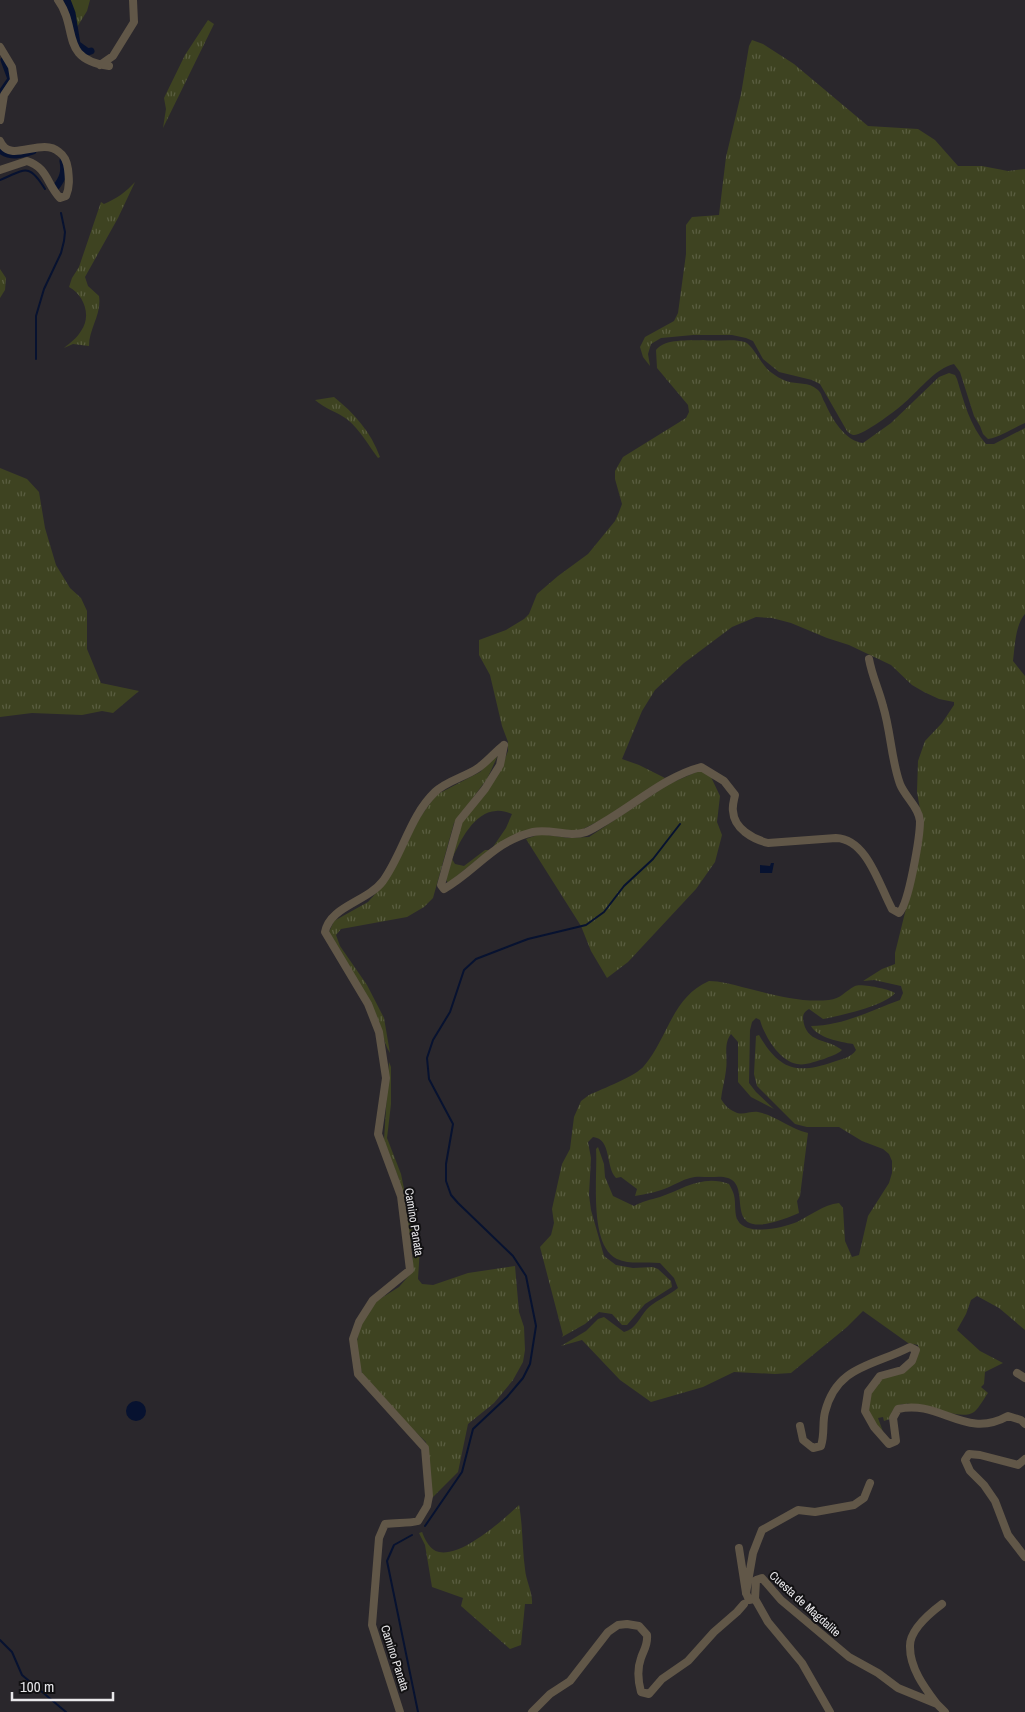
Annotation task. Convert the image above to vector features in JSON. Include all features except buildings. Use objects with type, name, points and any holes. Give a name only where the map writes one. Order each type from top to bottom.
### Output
[{"type":"street","points":[[58,0],[68,22],[74,48],[80,55],[100,65],[109,66]]},
{"type":"street","points":[[100,65],[113,56],[134,22],[133,0]]},
{"type":"street","points":[[0,47],[12,67],[14,80],[4,94],[0,120]]},
{"type":"street","points":[[0,141],[2,146],[16,152],[32,147],[50,146],[57,149],[63,154],[67,163],[68,191],[66,196],[60,198],[41,167],[27,161],[0,170]]},
{"type":"street","name":"Camino Panata","points":[[400,1712],[372,1625],[379,1538],[385,1524],[395,1522],[410,1524],[418,1521],[427,1506],[429,1496],[425,1448],[358,1374],[353,1339],[359,1322],[373,1300],[410,1270],[401,1196],[378,1134],[386,1078],[380,1032],[368,1004],[325,932],[327,923],[332,916],[365,897],[383,880],[426,802],[436,790],[479,768],[504,745],[500,765],[485,790],[459,821],[441,885],[444,889],[489,853],[512,840],[542,831],[568,835],[585,832],[637,802],[668,780],[686,771],[701,768],[724,781],[735,794],[733,811],[736,822],[748,834],[758,840],[778,843],[836,838],[846,839],[854,843],[867,860],[892,909],[899,913],[905,903],[918,848],[920,820],[918,813],[901,785],[896,771],[883,705],[873,677],[869,658]]},
{"type":"street","points":[[800,1426],[803,1440],[813,1448],[821,1446],[824,1436],[824,1414],[831,1396],[843,1379],[860,1366],[896,1355],[910,1347],[916,1350],[912,1361],[902,1370],[880,1376],[868,1392],[865,1411],[874,1427],[889,1444],[896,1441],[892,1418],[898,1409],[910,1406],[983,1425],[996,1422],[1008,1416],[1021,1420],[1025,1424]]},
{"type":"street","points":[[1017,1373],[1025,1378]]},
{"type":"street","points":[[1025,1459],[1018,1466],[980,1455],[969,1454],[965,1460],[970,1471],[984,1484],[995,1501],[1008,1535],[1025,1557]]},
{"type":"street","points":[[746,1593],[753,1553],[762,1530],[798,1510],[815,1512],[854,1505],[864,1498],[870,1483]]},
{"type":"street","points":[[739,1548],[746,1593],[750,1600],[755,1599],[768,1622],[802,1663],[830,1712]]},
{"type":"street","name":"Cuesta de Magdalite","points":[[755,1599],[756,1580],[762,1578],[781,1600],[849,1657],[878,1673],[898,1688],[937,1704],[945,1712]]},
{"type":"street","points":[[532,1712],[550,1694],[570,1680],[608,1632],[618,1625],[639,1626],[647,1634],[648,1644],[639,1667],[639,1684],[641,1692],[649,1694],[662,1679],[688,1661],[714,1632],[738,1612],[744,1604]]},
{"type":"street","points":[[937,1704],[921,1684],[909,1645],[916,1630],[928,1615],[942,1604]]},
{"type":"green space","points":[[65,0],[90,0],[87,11],[74,32],[68,5]]},
{"type":"green space","points":[[208,20],[214,24],[163,128],[166,109],[164,98],[185,55]]},
{"type":"green space","points":[[752,40],[763,44],[794,64],[868,126],[918,129],[935,140],[958,166],[982,166],[1008,171],[1025,169],[1025,423],[988,439],[983,434],[974,416],[960,372],[954,364],[940,370],[886,418],[863,432],[853,435],[847,431],[820,384],[812,380],[779,372],[763,359],[753,341],[746,338],[732,335],[693,335],[661,338],[651,344],[648,354],[650,366],[643,357],[640,347],[645,337],[674,321],[678,313],[686,254],[686,225],[692,217],[719,215],[726,157],[741,94],[749,46]]},
{"type":"green space","points":[[135,182],[118,218],[85,277],[88,286],[99,296],[99,309],[89,346],[73,344],[64,348],[79,334],[86,319],[85,306],[82,300],[69,287],[79,267],[101,202],[104,204],[117,197]]},
{"type":"green space","points":[[0,269],[6,278],[5,290],[0,298]]},
{"type":"green space","points":[[735,340],[745,342],[764,366],[775,375],[786,381],[807,384],[818,390],[831,416],[845,434],[863,443],[891,423],[939,377],[949,373],[955,375],[972,422],[986,444],[994,444],[1025,428],[1025,614],[1017,630],[1013,661],[1025,676],[1025,1330],[999,1308],[977,1296],[971,1300],[957,1330],[980,1351],[1003,1363],[985,1372],[984,1384],[981,1387],[988,1393],[974,1412],[965,1415],[953,1414],[914,1404],[902,1404],[894,1409],[890,1419],[884,1421],[883,1417],[878,1418],[886,1440],[867,1409],[871,1393],[881,1378],[903,1373],[919,1352],[918,1345],[908,1343],[863,1311],[847,1327],[791,1373],[734,1372],[703,1387],[651,1402],[620,1380],[582,1340],[561,1346],[586,1331],[598,1319],[604,1317],[624,1332],[628,1331],[649,1307],[678,1288],[674,1278],[660,1263],[622,1261],[608,1251],[602,1240],[596,1208],[596,1149],[598,1147],[604,1164],[605,1177],[613,1196],[634,1206],[693,1184],[720,1181],[729,1184],[733,1191],[738,1221],[743,1226],[749,1228],[766,1229],[797,1222],[822,1208],[839,1203],[843,1208],[845,1241],[852,1257],[859,1255],[868,1216],[889,1183],[892,1173],[892,1161],[889,1154],[883,1149],[862,1141],[839,1127],[807,1127],[795,1124],[757,1086],[754,1074],[756,1036],[759,1035],[766,1046],[781,1062],[799,1068],[820,1066],[846,1058],[856,1050],[853,1044],[836,1041],[819,1034],[811,1026],[845,1020],[900,1000],[903,993],[901,986],[874,980],[863,981],[882,969],[895,964],[895,953],[920,852],[921,815],[917,792],[918,761],[925,741],[942,723],[954,702],[939,699],[924,692],[912,685],[891,665],[849,645],[791,623],[772,618],[756,617],[732,627],[684,663],[655,690],[642,711],[622,759],[665,778],[659,784],[581,830],[518,835],[493,847],[506,828],[512,814],[500,811],[481,816],[469,829],[452,859],[455,864],[464,866],[485,850],[489,850],[448,883],[446,880],[461,823],[502,766],[508,751],[508,742],[502,726],[490,675],[479,655],[479,640],[506,630],[524,619],[529,614],[537,594],[588,554],[615,521],[622,504],[615,479],[615,471],[623,457],[686,418],[689,412],[688,405],[657,368],[656,350],[660,346],[671,342]]},
{"type":"green space","points":[[334,397],[361,424],[372,439],[380,457],[378,458],[348,420],[315,400]]},
{"type":"green space","points":[[0,468],[27,479],[39,492],[45,528],[56,565],[70,588],[81,598],[87,611],[87,649],[101,683],[139,691],[113,713],[102,711],[82,715],[32,713],[0,717]]},
{"type":"green space","points":[[499,753],[487,779],[454,823],[433,898],[424,907],[407,917],[341,929],[336,935],[340,946],[367,985],[384,1018],[390,1053],[372,1006],[329,932],[334,921],[368,902],[387,881],[419,819],[436,795],[480,772]]},
{"type":"green space","points":[[701,770],[711,777],[720,796],[717,822],[722,835],[715,862],[696,889],[628,962],[607,978],[591,951],[581,926],[526,839],[540,834],[569,838],[589,837],[669,784]]},
{"type":"green space","points":[[709,981],[726,983],[774,995],[818,1001],[833,999],[858,985],[875,987],[895,993],[890,998],[872,1006],[830,1018],[823,1019],[809,1009],[806,1011],[803,1019],[808,1033],[842,1050],[824,1059],[807,1064],[790,1062],[778,1053],[765,1033],[760,1020],[756,1018],[752,1022],[750,1030],[749,1083],[774,1109],[751,1097],[738,1082],[738,1042],[731,1034],[727,1042],[726,1070],[721,1099],[725,1105],[730,1110],[738,1113],[758,1112],[765,1114],[795,1129],[808,1133],[800,1196],[797,1201],[799,1213],[772,1222],[756,1224],[746,1221],[742,1213],[736,1184],[723,1177],[692,1177],[652,1193],[635,1196],[637,1189],[621,1177],[616,1178],[610,1167],[603,1143],[593,1137],[588,1142],[591,1158],[589,1195],[591,1210],[604,1256],[616,1265],[633,1268],[653,1267],[658,1269],[671,1281],[672,1287],[645,1304],[627,1325],[622,1325],[612,1314],[599,1312],[585,1324],[562,1337],[540,1247],[551,1235],[554,1223],[552,1209],[562,1164],[570,1149],[574,1117],[581,1101],[589,1095],[627,1078],[644,1066],[687,997]]},
{"type":"green space","points":[[389,1062],[391,1067],[391,1104],[387,1138],[401,1174],[410,1218],[416,1230],[420,1247],[418,1279],[422,1284],[433,1285],[468,1273],[515,1266],[519,1312],[524,1327],[525,1350],[523,1362],[513,1380],[494,1403],[468,1424],[458,1472],[431,1499],[426,1442],[398,1415],[362,1373],[357,1353],[357,1341],[361,1322],[375,1302],[399,1287],[412,1272],[413,1253],[399,1179],[384,1140]]},
{"type":"green space","points":[[519,1505],[525,1569],[532,1604],[525,1604],[521,1645],[510,1649],[461,1606],[463,1598],[432,1587],[425,1545],[419,1533],[422,1532],[430,1547],[439,1552],[459,1549],[482,1536]]},
{"type":"water","points":[[771,863],[774,863],[772,873],[760,873],[760,865],[770,866]]},
{"type":"water","points":[[136,1401],[143,1404],[146,1411],[143,1418],[136,1421],[129,1418],[126,1411],[129,1404]]},
{"type":"waterway","points":[[67,0],[72,13],[77,44],[88,52],[91,51]]},
{"type":"waterway","points":[[0,95],[11,79],[4,60]]},
{"type":"waterway","points":[[0,150],[12,155],[33,151]]},
{"type":"waterway","points":[[56,187],[63,175],[63,161]]},
{"type":"waterway","points":[[0,180],[21,171],[26,171],[35,175],[45,189]]},
{"type":"waterway","points":[[36,359],[36,316],[44,289],[61,253],[64,241],[65,232],[61,213]]},
{"type":"waterway","points":[[425,1526],[462,1472],[473,1429],[507,1397],[523,1378],[530,1364],[536,1326],[526,1276],[513,1256],[451,1195],[446,1181],[446,1164],[453,1124],[429,1079],[427,1058],[433,1040],[450,1012],[464,970],[476,959],[528,939],[586,925],[604,912],[624,886],[653,859],[680,824]]},
{"type":"waterway","points":[[412,1535],[394,1545],[387,1561],[418,1712]]},
{"type":"waterway","points":[[0,1640],[12,1652],[22,1675],[66,1712]]}]
